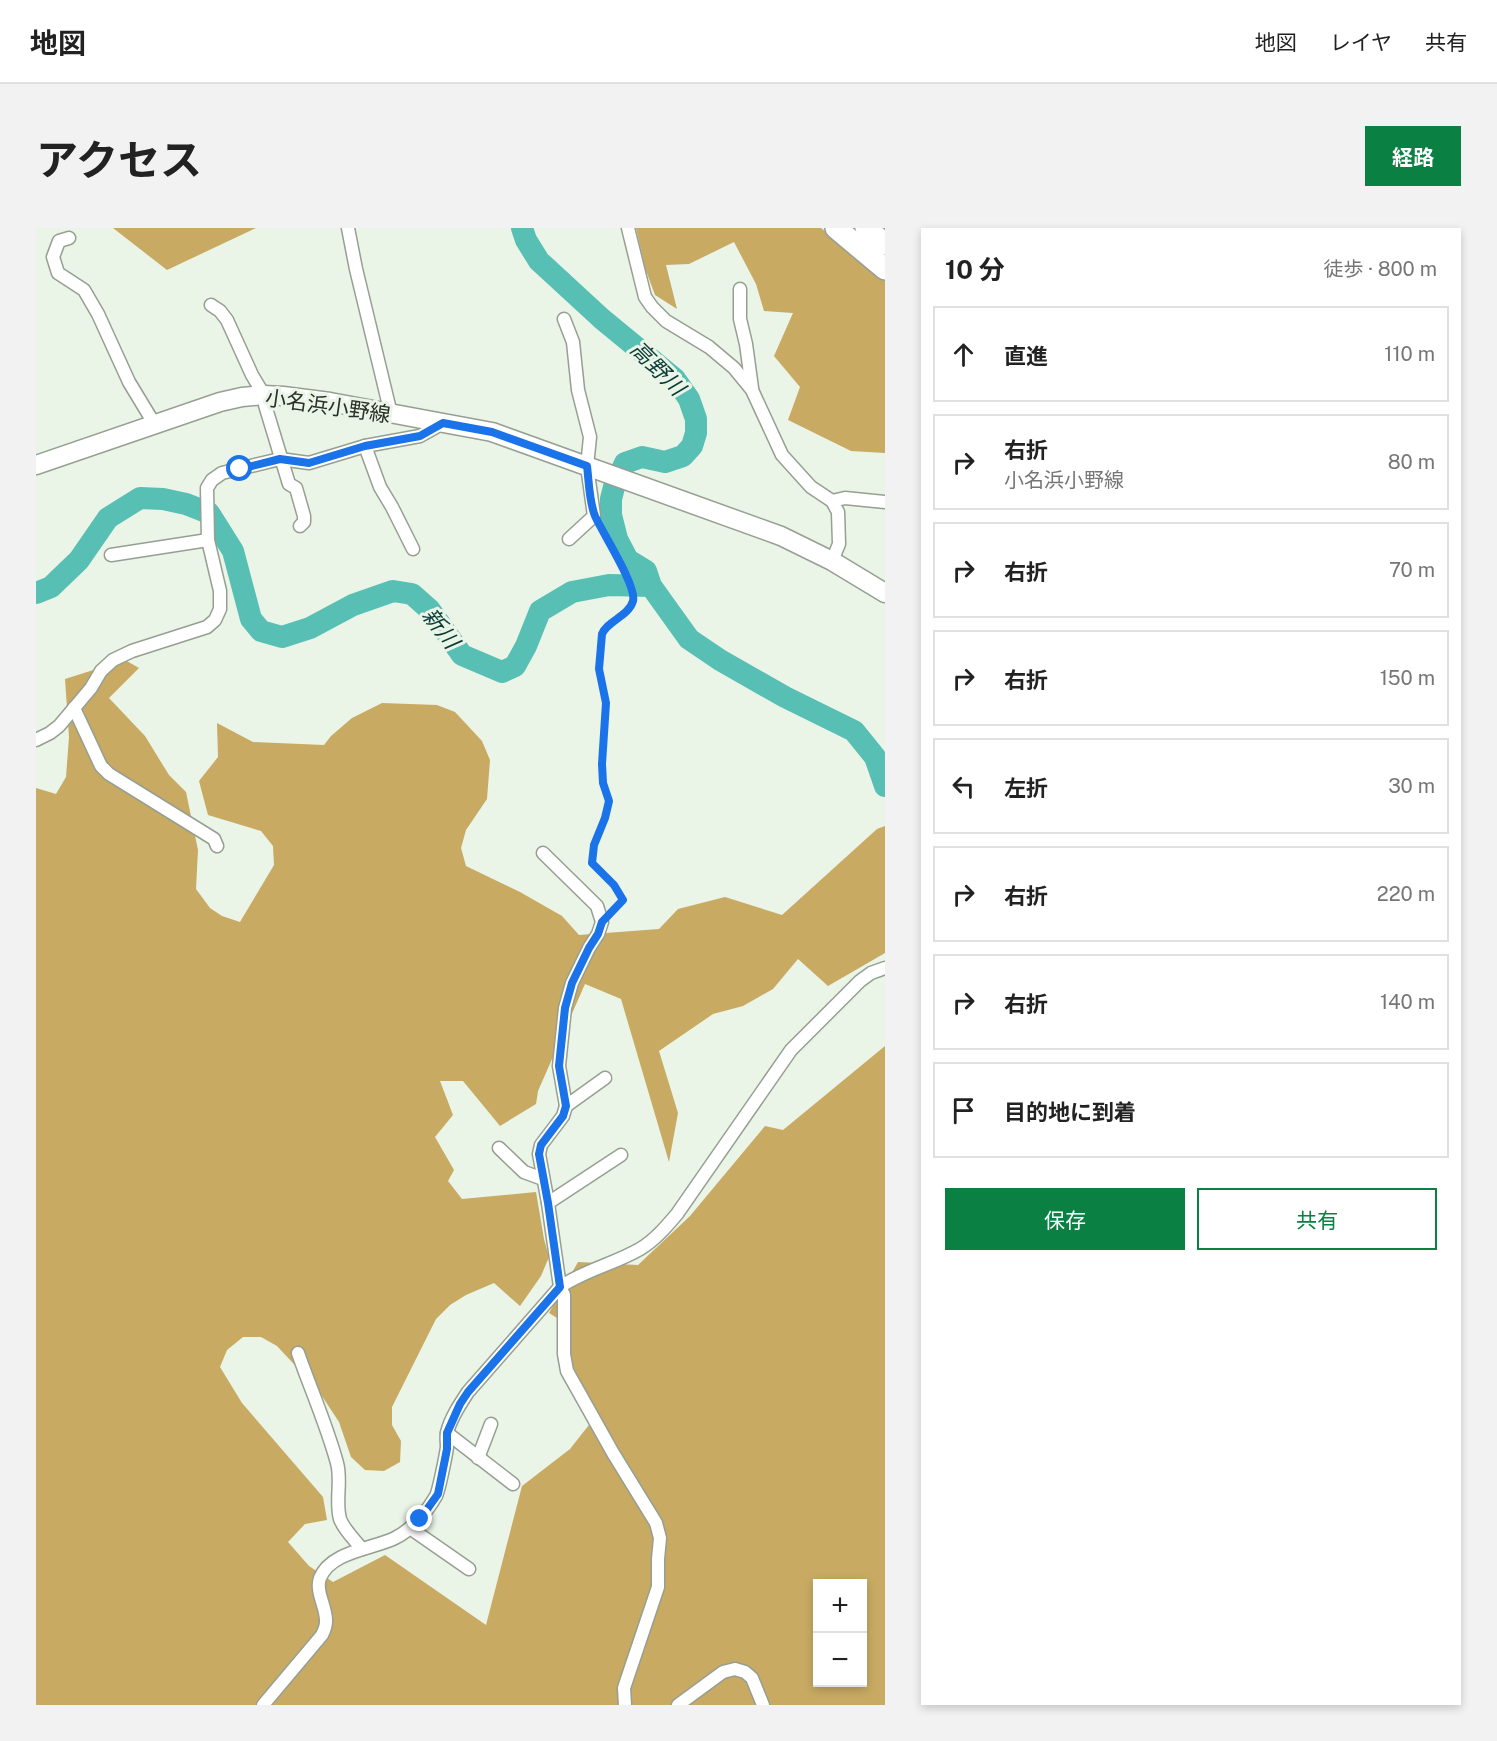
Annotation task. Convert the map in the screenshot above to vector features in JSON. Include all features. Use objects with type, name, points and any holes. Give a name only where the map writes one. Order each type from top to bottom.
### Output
[{"type":"highway","points":[[836,228],[885,268]]},
{"type":"highway","points":[[866,228],[885,244]]},
{"type":"main road","name":"小名浜小野線","points":[[36,465],[220,402],[242,397],[264,395],[330,402],[492,432],[781,536],[832,561],[885,593]]},
{"type":"street","points":[[628,228],[645,297],[652,307],[666,321],[709,347],[734,368],[752,390],[782,455],[811,487],[832,501],[838,512],[839,544],[832,561]]},
{"type":"street","points":[[345,230],[391,414]]},
{"type":"street","points":[[69,237],[60,241],[53,257],[58,273],[84,290],[98,314],[129,382],[155,425]]},
{"type":"street","points":[[740,289],[740,319],[752,390]]},
{"type":"street","points":[[211,304],[227,320],[252,375],[264,395],[280,459],[289,484],[296,488],[304,516],[304,522],[300,526]]},
{"type":"street","points":[[564,319],[573,342],[578,390],[590,437],[587,466],[594,516],[569,539]]},
{"type":"street","points":[[36,740],[59,726],[91,688],[101,671],[113,660],[132,651],[207,627],[215,620],[220,609],[220,591],[208,536],[207,488],[212,480],[222,473],[280,459],[309,463],[365,446],[420,436],[443,423]]},
{"type":"street","points":[[365,446],[380,486],[413,549]]},
{"type":"street","points":[[832,501],[845,498],[885,502]]},
{"type":"street","points":[[111,555],[208,536]]},
{"type":"street","points":[[74,708],[101,766],[109,774],[214,839],[217,846]]},
{"type":"street","points":[[543,853],[597,906],[602,922],[572,983],[565,1008],[559,1066],[566,1106],[563,1116],[541,1145],[539,1154],[560,1287],[564,1296],[564,1354],[567,1371],[607,1443],[656,1523],[660,1538],[658,1587],[624,1688],[625,1705]]},
{"type":"street","points":[[263,1705],[322,1635],[326,1624],[318,1584],[321,1575],[331,1564],[346,1555],[394,1538],[410,1528],[420,1519],[438,1494],[447,1449],[447,1433],[468,1392],[560,1287],[573,1278],[642,1248],[660,1234],[677,1214],[791,1050],[860,981],[871,973],[885,968]]},
{"type":"street","points":[[566,1106],[605,1078]]},
{"type":"street","points":[[499,1148],[524,1172],[543,1179]]},
{"type":"street","points":[[548,1203],[621,1155]]},
{"type":"street","points":[[298,1353],[337,1462],[340,1476],[340,1519],[362,1549]]},
{"type":"street","points":[[478,1458],[491,1424]]},
{"type":"street","points":[[447,1433],[513,1484]]},
{"type":"street","points":[[410,1528],[469,1569]]},
{"type":"street","points":[[678,1705],[723,1672],[735,1669],[745,1672],[752,1678],[763,1705]]},
{"type":"path","points":[[594,516],[627,578],[634,597],[620,617],[604,629],[602,634],[599,669],[606,703],[602,764],[603,783],[609,801],[594,845],[592,863],[614,885],[623,900],[602,922]]},
{"type":"shaded area","points":[[113,228],[256,228],[167,270]]},
{"type":"shaded area","points":[[636,228],[821,228],[885,279],[885,453],[851,451],[788,420],[800,387],[774,356],[793,313],[764,311],[756,284],[734,242],[689,264],[666,265],[677,309],[655,295],[645,268]]},
{"type":"shaded area","points":[[125,660],[139,668],[109,698],[145,736],[169,775],[186,792],[198,850],[196,889],[210,908],[222,916],[240,922],[274,865],[273,846],[261,831],[208,815],[199,781],[218,757],[217,723],[253,742],[324,745],[352,718],[382,703],[437,705],[455,712],[482,741],[490,760],[487,799],[466,830],[461,848],[466,866],[520,892],[562,916],[579,935],[659,929],[678,909],[725,897],[782,915],[877,829],[885,826],[885,953],[828,986],[798,959],[773,989],[743,1006],[713,1014],[659,1051],[678,1113],[669,1162],[621,999],[585,984],[538,1091],[536,1104],[500,1126],[463,1081],[440,1081],[453,1115],[435,1137],[454,1170],[448,1181],[462,1199],[536,1192],[549,1257],[541,1276],[520,1306],[494,1283],[466,1295],[450,1305],[436,1319],[392,1407],[392,1425],[401,1441],[400,1462],[384,1471],[365,1470],[351,1457],[339,1422],[318,1390],[277,1346],[261,1337],[243,1337],[227,1350],[220,1367],[242,1403],[323,1497],[327,1520],[305,1524],[288,1542],[309,1566],[333,1582],[385,1555],[486,1625],[522,1486],[570,1449],[596,1416],[569,1358],[570,1326],[549,1313],[578,1262],[638,1265],[690,1216],[765,1126],[783,1130],[885,1046],[885,1705],[36,1705],[36,788],[56,794],[66,777],[69,737],[65,679]]},
{"type":"waterway","name":"高野川","points":[[522,228],[526,240],[539,261],[602,319],[675,379],[689,399],[696,419],[696,433],[692,446],[683,456],[665,462],[642,457],[625,463],[614,487],[611,515],[617,539],[628,560],[646,571],[651,586],[689,639],[720,660],[785,697],[854,731],[875,757],[885,786]]},
{"type":"waterway","name":"新川","points":[[36,593],[51,587],[79,560],[108,518],[140,498],[163,499],[186,504],[209,513],[233,551],[251,619],[261,631],[282,637],[310,628],[353,605],[393,591],[412,594],[430,610],[462,655],[502,672],[515,666],[540,611],[572,592],[609,585],[651,586]]},
{"type":"route","points":[[240,469],[280,459],[309,463],[380,442],[420,436],[443,423],[492,432],[587,466],[594,516],[627,578],[634,597],[620,617],[604,629],[599,669],[606,703],[603,783],[609,801],[594,845],[592,863],[614,885],[623,900],[602,922],[572,983],[565,1008],[559,1066],[566,1106],[563,1116],[541,1145],[539,1154],[560,1287],[531,1318],[460,1404],[447,1433],[447,1449],[438,1494],[420,1519]]}]
